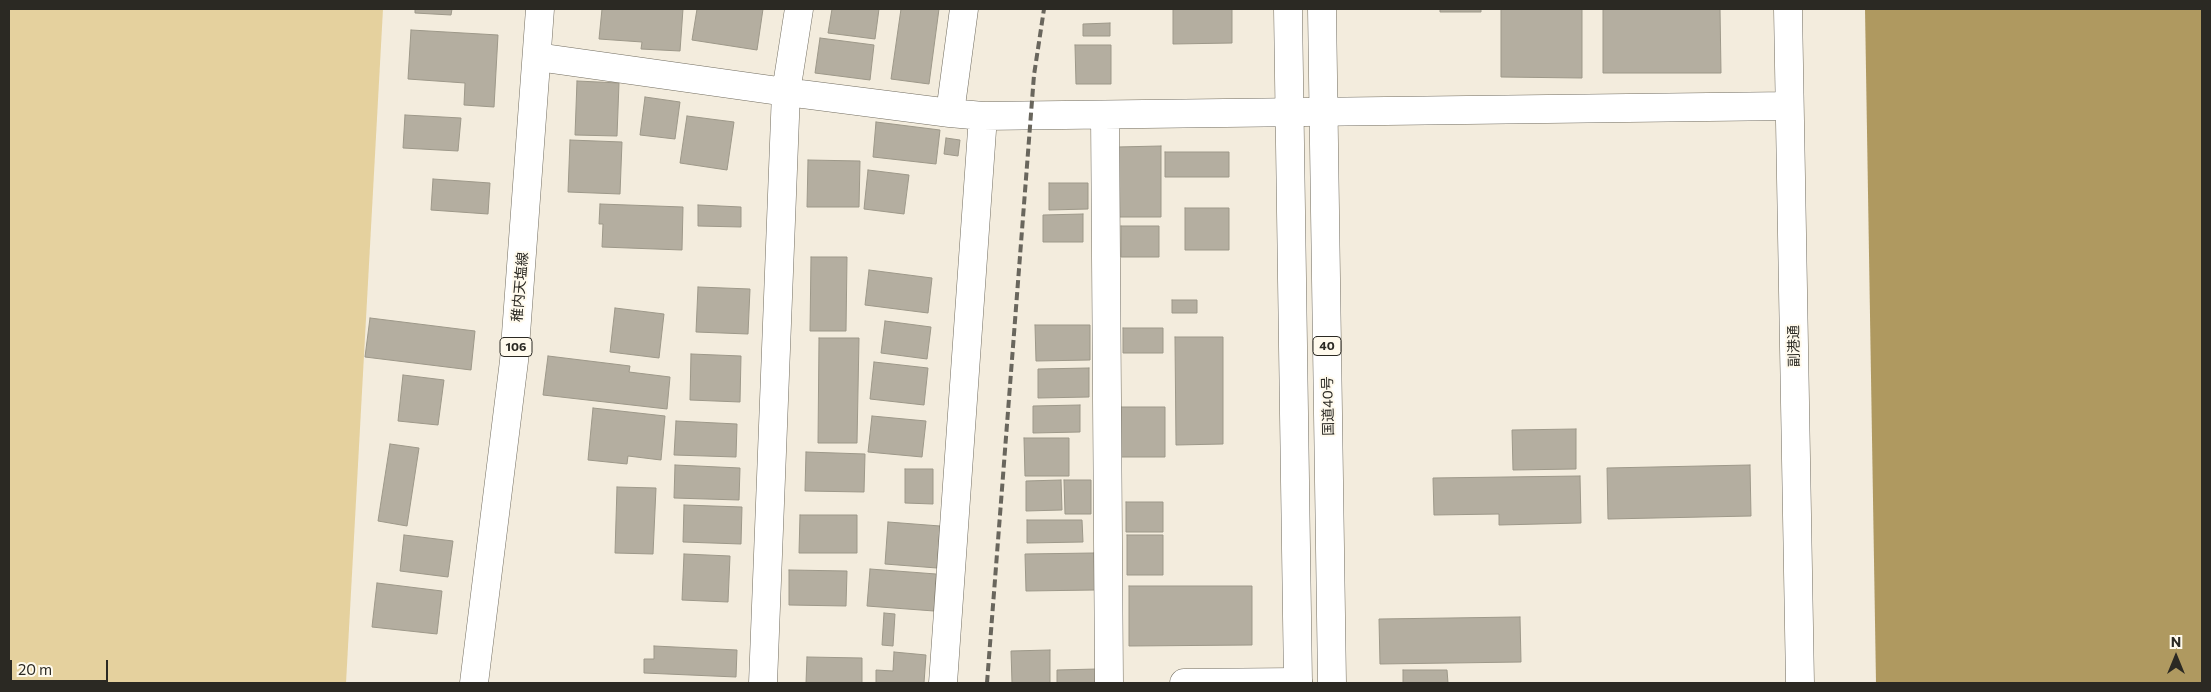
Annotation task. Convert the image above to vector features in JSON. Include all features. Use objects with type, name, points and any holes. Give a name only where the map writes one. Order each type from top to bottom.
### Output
[{"type":"main road","name":"稚内天塩線","points":[[474,683],[514,362],[540,9]]},
{"type":"main road","points":[[763,683],[786,92],[799,9]]},
{"type":"main road","points":[[950,113],[964,9]]},
{"type":"main road","name":"40","points":[[1288,9],[1298,682]]},
{"type":"main road","name":"国道40号","points":[[1322,9],[1332,683]]},
{"type":"main road","name":"副港通","points":[[1788,9],[1800,683]]},
{"type":"main road","points":[[537,56],[786,92],[983,116],[1789,106]]},
{"type":"main road","points":[[1105,115],[1109,683]]},
{"type":"main road","points":[[943,683],[983,116]]},
{"type":"main road","points":[[1184,683],[1298,682]]},
{"type":"shaded area","points":[[9,9],[383,9],[346,683],[9,683]]},
{"type":"shaded area","points":[[1865,9],[2202,9],[2202,683],[1876,683]]},
{"type":"building","points":[[415,9],[452,9],[451,15],[415,13]]},
{"type":"building","points":[[602,9],[683,9],[680,51],[641,49],[642,42],[599,39]]},
{"type":"building","points":[[697,9],[763,9],[757,50],[692,40]]},
{"type":"building","points":[[832,9],[879,9],[875,39],[828,33]]},
{"type":"building","points":[[901,9],[939,9],[929,84],[891,79]]},
{"type":"building","points":[[1173,9],[1232,9],[1232,43],[1173,44]]},
{"type":"building","points":[[1440,9],[1481,9],[1481,12],[1440,12]]},
{"type":"building","points":[[1501,9],[1582,9],[1582,78],[1501,77]]},
{"type":"building","points":[[1603,9],[1720,9],[1721,73],[1603,73]]},
{"type":"building","points":[[1110,23],[1110,36],[1083,36],[1083,24]]},
{"type":"building","points":[[411,30],[498,35],[494,107],[464,105],[465,83],[408,79]]},
{"type":"building","points":[[820,38],[874,45],[870,80],[815,73]]},
{"type":"building","points":[[1075,45],[1111,45],[1111,84],[1076,84]]},
{"type":"building","points":[[577,81],[619,83],[617,136],[575,135]]},
{"type":"building","points":[[645,97],[680,102],[675,139],[640,135]]},
{"type":"building","points":[[405,115],[461,118],[458,151],[403,148]]},
{"type":"building","points":[[687,116],[734,122],[727,170],[680,163]]},
{"type":"building","points":[[876,122],[940,130],[936,164],[873,157]]},
{"type":"building","points":[[946,138],[960,140],[958,156],[944,154]]},
{"type":"building","points":[[570,140],[622,142],[620,194],[568,192]]},
{"type":"building","points":[[1161,146],[1161,217],[1117,217],[1117,147]]},
{"type":"building","points":[[1165,152],[1229,152],[1229,177],[1165,177]]},
{"type":"building","points":[[808,160],[860,161],[859,207],[807,207]]},
{"type":"building","points":[[868,170],[909,175],[904,214],[864,209]]},
{"type":"building","points":[[433,179],[490,183],[488,214],[431,210]]},
{"type":"building","points":[[1049,183],[1088,183],[1088,209],[1049,210]]},
{"type":"building","points":[[600,204],[683,207],[682,250],[602,247],[603,224],[599,224]]},
{"type":"building","points":[[698,205],[741,207],[741,227],[698,226]]},
{"type":"building","points":[[1185,208],[1229,208],[1229,250],[1185,250]]},
{"type":"building","points":[[1083,214],[1083,242],[1043,242],[1043,215]]},
{"type":"building","points":[[1121,226],[1159,226],[1159,257],[1121,257]]},
{"type":"building","points":[[811,257],[847,257],[846,331],[810,331]]},
{"type":"building","points":[[869,270],[932,278],[928,313],[865,305]]},
{"type":"building","points":[[698,287],[750,289],[748,334],[696,332]]},
{"type":"building","points":[[1172,300],[1197,300],[1197,313],[1172,313]]},
{"type":"building","points":[[615,308],[664,314],[659,358],[610,352]]},
{"type":"building","points":[[370,318],[475,331],[471,370],[365,357]]},
{"type":"building","points":[[885,321],[931,327],[927,359],[881,353]]},
{"type":"building","points":[[1035,325],[1090,325],[1090,360],[1036,361]]},
{"type":"building","points":[[1123,328],[1163,328],[1163,353],[1123,353]]},
{"type":"building","points":[[1175,337],[1223,337],[1223,444],[1176,445]]},
{"type":"building","points":[[819,338],[859,338],[857,443],[818,443]]},
{"type":"building","points":[[691,354],[741,356],[740,402],[690,400]]},
{"type":"building","points":[[548,356],[630,366],[629,372],[670,377],[667,409],[543,395]]},
{"type":"building","points":[[874,362],[928,368],[924,405],[870,399]]},
{"type":"building","points":[[1089,368],[1089,397],[1038,398],[1038,369]]},
{"type":"building","points":[[403,375],[444,380],[438,425],[398,421]]},
{"type":"building","points":[[1080,405],[1080,432],[1033,433],[1033,406]]},
{"type":"building","points":[[1121,407],[1165,407],[1165,457],[1121,457]]},
{"type":"building","points":[[593,408],[665,416],[661,460],[628,456],[627,464],[588,460]]},
{"type":"building","points":[[872,416],[926,421],[922,457],[868,452]]},
{"type":"building","points":[[676,421],[737,424],[736,457],[674,455]]},
{"type":"building","points":[[1576,429],[1576,469],[1513,470],[1512,430]]},
{"type":"building","points":[[1024,438],[1069,438],[1069,476],[1025,476]]},
{"type":"building","points":[[390,444],[419,448],[407,526],[378,521]]},
{"type":"building","points":[[806,452],[865,454],[864,492],[805,491]]},
{"type":"building","points":[[675,465],[740,468],[739,500],[674,498]]},
{"type":"building","points":[[1750,465],[1751,516],[1608,519],[1607,468]]},
{"type":"building","points":[[905,469],[933,469],[933,504],[905,503]]},
{"type":"building","points":[[1580,476],[1581,523],[1499,525],[1499,514],[1434,515],[1433,478]]},
{"type":"building","points":[[1061,480],[1062,510],[1026,511],[1026,481]]},
{"type":"building","points":[[1064,480],[1091,480],[1091,514],[1065,514]]},
{"type":"building","points":[[617,487],[656,488],[653,554],[615,553]]},
{"type":"building","points":[[1126,502],[1163,502],[1163,532],[1126,532]]},
{"type":"building","points":[[684,505],[742,507],[741,544],[683,542]]},
{"type":"building","points":[[800,515],[857,515],[857,553],[799,553]]},
{"type":"building","points":[[1027,520],[1082,520],[1083,542],[1027,543]]},
{"type":"building","points":[[888,522],[940,526],[937,568],[885,564]]},
{"type":"building","points":[[404,535],[453,541],[448,577],[400,571]]},
{"type":"building","points":[[1127,535],[1163,535],[1163,575],[1127,575]]},
{"type":"building","points":[[1094,553],[1095,590],[1026,591],[1025,554]]},
{"type":"building","points":[[684,554],[730,556],[728,602],[682,600]]},
{"type":"building","points":[[870,569],[936,574],[934,611],[867,606]]},
{"type":"building","points":[[789,570],[847,571],[846,606],[789,605]]},
{"type":"building","points":[[377,583],[442,591],[437,634],[372,627]]},
{"type":"building","points":[[1129,586],[1252,586],[1252,645],[1129,646]]},
{"type":"building","points":[[884,613],[895,614],[893,646],[882,645]]},
{"type":"building","points":[[1520,617],[1521,662],[1380,664],[1379,619]]},
{"type":"building","points":[[654,646],[737,650],[736,677],[644,673],[644,659],[654,659]]},
{"type":"building","points":[[1050,650],[1050,683],[1012,683],[1011,651]]},
{"type":"building","points":[[894,652],[926,655],[924,683],[876,683],[876,670],[893,671]]},
{"type":"building","points":[[807,657],[862,658],[862,683],[806,683]]},
{"type":"building","points":[[1097,669],[1097,683],[1057,683],[1057,670]]},
{"type":"building","points":[[1403,670],[1447,670],[1448,683],[1403,683]]},
{"type":"railway","points":[[987,683],[1034,75],[1044,9]]}]
